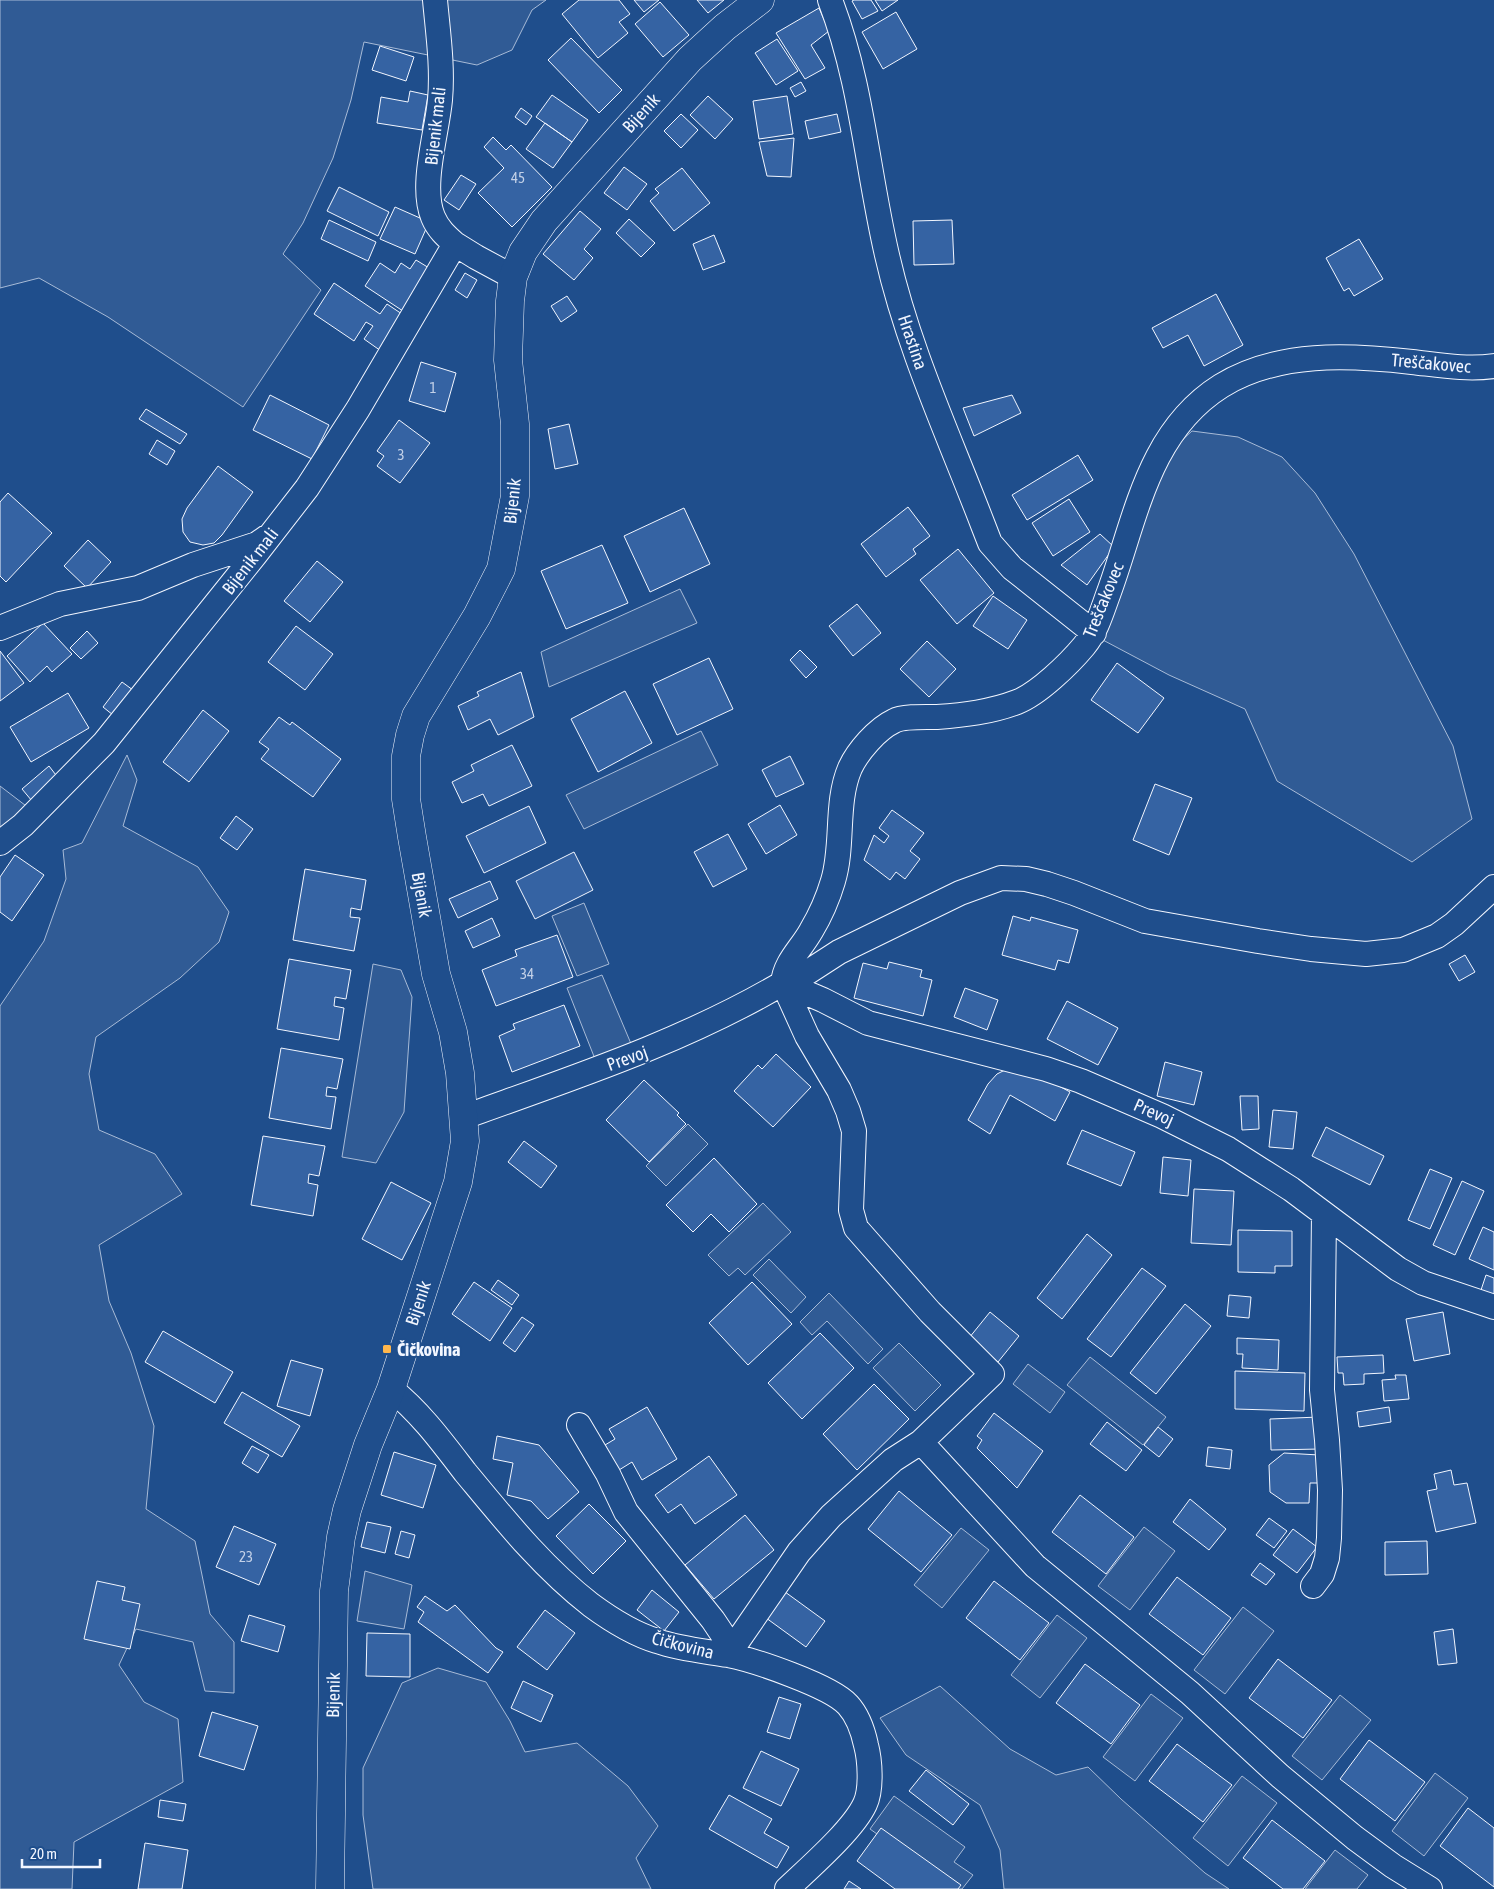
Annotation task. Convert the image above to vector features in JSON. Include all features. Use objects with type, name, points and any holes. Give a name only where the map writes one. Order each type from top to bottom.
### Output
[{"type":"main road","name":"Bijenik","points":[[330,1889],[335,1582],[341,1537],[347,1510],[368,1445],[391,1388],[458,1182],[464,1150],[464,1117],[460,1074],[453,1032],[436,974],[413,845],[406,799],[406,756],[416,716],[478,616],[502,562],[515,496],[515,424],[508,360],[510,301],[513,277],[523,252],[544,221],[690,59],[725,27],[760,0]]},
{"type":"street","name":"Bijenik mali","points":[[435,0],[440,60],[440,99],[428,188],[433,217],[441,230],[455,244],[513,277]]},
{"type":"street","name":"Hrastina","points":[[830,0],[854,74],[887,255],[903,315],[937,411],[990,543],[1012,568],[1094,633]]},
{"type":"street","name":"Bijenik mali","points":[[0,843],[23,825],[104,743],[307,488],[358,408],[455,244]]},
{"type":"street","name":"Treščakovec","points":[[783,983],[784,970],[811,932],[832,884],[838,862],[842,806],[846,782],[850,768],[868,741],[895,720],[982,712],[1020,701],[1048,681],[1068,663],[1094,633],[1150,470],[1167,439],[1194,408],[1220,387],[1253,371],[1278,364],[1325,357],[1376,358],[1465,367],[1494,366]]},
{"type":"street","points":[[0,628],[60,604],[138,588],[193,565],[257,544],[272,533]]},
{"type":"street","points":[[729,1655],[813,1535],[851,1497],[893,1460],[921,1442],[992,1374],[930,1312],[856,1228],[851,1210],[854,1131],[839,1090],[807,1036],[783,983],[806,974],[840,952],[960,894],[1000,878],[1026,879],[1047,884],[1124,914],[1153,923],[1207,934],[1302,948],[1366,954],[1403,950],[1437,936],[1454,924],[1494,887]]},
{"type":"street","name":"Prevoj","points":[[464,1117],[659,1046],[748,1004],[783,983],[823,1000],[868,1024],[1046,1069],[1126,1100],[1194,1131],[1228,1149],[1291,1189],[1377,1255],[1423,1283],[1494,1307]]},
{"type":"street","points":[[1313,1586],[1322,1574],[1327,1558],[1329,1538],[1328,1440],[1322,1390],[1324,1214]]},
{"type":"street","name":"Čičkovina","points":[[391,1388],[409,1403],[424,1420],[536,1556],[592,1606],[614,1620],[656,1641],[729,1655],[801,1679],[836,1695],[848,1704],[864,1734],[868,1754],[870,1770],[866,1803],[838,1838],[787,1889]]},
{"type":"street","points":[[579,1425],[608,1474],[626,1512],[713,1620],[723,1635],[729,1655]]},
{"type":"street","points":[[921,1442],[1035,1566],[1190,1693],[1280,1776],[1343,1828],[1393,1866],[1430,1889]]},
{"type":"shaded area","points":[[0,0],[546,0],[532,10],[512,50],[477,65],[364,42],[351,100],[333,158],[303,223],[283,254],[321,290],[243,407],[108,317],[39,278],[0,288]]},
{"type":"shaded area","points":[[1192,431],[1238,437],[1282,457],[1315,493],[1354,554],[1453,746],[1472,819],[1412,862],[1277,781],[1245,709],[1169,675],[1101,639],[1169,452]]},
{"type":"shaded area","points":[[680,589],[697,623],[549,687],[541,652]]},
{"type":"shaded area","points":[[701,731],[718,765],[584,829],[566,795]]},
{"type":"shaded area","points":[[127,755],[137,780],[123,826],[198,867],[229,912],[219,942],[180,978],[96,1037],[89,1074],[99,1130],[155,1154],[182,1194],[99,1245],[109,1301],[131,1353],[154,1426],[146,1509],[195,1541],[210,1614],[234,1642],[234,1693],[205,1691],[193,1642],[136,1629],[119,1665],[144,1702],[178,1719],[183,1782],[74,1842],[72,1889],[0,1889],[0,1006],[44,941],[66,879],[63,850],[82,843]]},
{"type":"shaded area","points":[[0,786],[34,812],[0,841]]},
{"type":"shaded area","points":[[584,903],[609,964],[577,976],[552,916]]},
{"type":"shaded area","points":[[373,964],[401,970],[412,997],[404,1112],[376,1163],[342,1157]]},
{"type":"shaded area","points":[[602,975],[632,1046],[595,1059],[567,988]]},
{"type":"shaded area","points":[[688,1124],[708,1144],[666,1186],[646,1166]]},
{"type":"shaded area","points":[[763,1203],[791,1232],[745,1275],[738,1268],[729,1276],[708,1255]]},
{"type":"shaded area","points":[[769,1259],[806,1297],[791,1313],[753,1275]]},
{"type":"shaded area","points":[[829,1293],[883,1349],[868,1364],[827,1321],[812,1335],[800,1322]]},
{"type":"shaded area","points":[[899,1343],[941,1385],[915,1411],[873,1368]]},
{"type":"shaded area","points":[[1090,1357],[1166,1417],[1143,1445],[1067,1385]]},
{"type":"shaded area","points":[[1028,1364],[1065,1392],[1050,1413],[1013,1384]]},
{"type":"shaded area","points":[[1144,1527],[1175,1551],[1130,1610],[1098,1586]]},
{"type":"shaded area","points":[[961,1528],[989,1550],[942,1608],[914,1585]]},
{"type":"shaded area","points":[[365,1571],[412,1585],[404,1629],[357,1621]]},
{"type":"shaded area","points":[[1243,1607],[1274,1631],[1225,1694],[1194,1670]]},
{"type":"shaded area","points":[[1057,1615],[1087,1638],[1040,1698],[1011,1675]]},
{"type":"shaded area","points":[[438,1668],[486,1682],[510,1721],[525,1752],[577,1743],[628,1786],[658,1826],[636,1858],[651,1889],[373,1889],[363,1815],[363,1768],[402,1683]]},
{"type":"shaded area","points":[[940,1686],[1010,1749],[1056,1775],[1088,1767],[1121,1799],[1205,1873],[1229,1889],[1004,1889],[1000,1850],[980,1805],[906,1755],[880,1718]]},
{"type":"shaded area","points":[[1151,1694],[1183,1718],[1135,1781],[1103,1757]]},
{"type":"shaded area","points":[[1340,1695],[1371,1720],[1322,1780],[1292,1756]]},
{"type":"shaded area","points":[[1435,1773],[1468,1798],[1424,1856],[1392,1831]]},
{"type":"shaded area","points":[[1242,1776],[1277,1803],[1228,1866],[1193,1838]]},
{"type":"shaded area","points":[[894,1796],[965,1847],[954,1862],[973,1875],[962,1889],[954,1889],[870,1829]]},
{"type":"shaded area","points":[[1335,1850],[1368,1875],[1357,1889],[1305,1889]]},
{"type":"building","points":[[579,0],[619,0],[630,14],[619,22],[628,33],[598,58],[562,14]]},
{"type":"building","points":[[634,0],[659,0],[644,12]]},
{"type":"building","points":[[697,0],[724,0],[708,13]]},
{"type":"building","points":[[871,0],[878,11],[862,19],[852,1]]},
{"type":"building","points":[[875,0],[898,0],[882,11]]},
{"type":"building","points":[[660,2],[689,35],[663,57],[635,24]]},
{"type":"building","points":[[819,8],[829,31],[811,45],[825,68],[805,79],[776,33]]},
{"type":"building","points":[[896,12],[917,49],[883,69],[862,32]]},
{"type":"building","points":[[571,38],[622,90],[599,113],[548,60]]},
{"type":"building","points":[[777,39],[798,71],[776,85],[755,53]]},
{"type":"building","points":[[380,46],[414,57],[406,81],[372,70]]},
{"type":"building","points":[[801,82],[806,91],[795,97],[790,88]]},
{"type":"building","points":[[410,91],[428,95],[422,130],[377,123],[381,97],[408,102]]},
{"type":"building","points":[[552,95],[588,120],[572,142],[536,117]]},
{"type":"building","points":[[708,96],[733,119],[715,139],[690,115]]},
{"type":"building","points":[[787,96],[793,134],[759,139],[753,101]]},
{"type":"building","points":[[521,108],[532,116],[526,125],[515,117]]},
{"type":"building","points":[[681,114],[698,130],[681,148],[664,131]]},
{"type":"building","points":[[837,114],[841,132],[809,139],[805,121]]},
{"type":"building","points":[[545,123],[572,142],[553,168],[526,149]]},
{"type":"building","points":[[493,137],[506,150],[511,145],[552,187],[512,227],[478,193],[504,168],[484,147]]},
{"type":"building","points":[[794,138],[791,177],[767,176],[759,142]]},
{"type":"building","points":[[624,167],[647,184],[627,210],[604,193]]},
{"type":"building","points":[[682,168],[710,203],[674,231],[650,201],[659,193],[655,189]]},
{"type":"building","points":[[461,175],[476,184],[459,210],[444,200]]},
{"type":"building","points":[[339,187],[389,212],[378,236],[327,211]]},
{"type":"building","points":[[395,207],[429,222],[415,254],[380,239]]},
{"type":"building","points":[[580,211],[601,229],[584,249],[593,258],[574,280],[543,254]]},
{"type":"building","points":[[629,219],[655,243],[641,257],[616,233]]},
{"type":"building","points":[[329,220],[376,242],[368,261],[321,239]]},
{"type":"building","points":[[952,220],[954,264],[914,265],[913,221]]},
{"type":"building","points":[[714,235],[725,262],[703,270],[693,244]]},
{"type":"building","points":[[1359,239],[1383,279],[1354,296],[1349,288],[1344,291],[1326,258]]},
{"type":"building","points":[[416,260],[434,271],[406,313],[365,286],[380,263],[395,273],[401,263],[410,269]]},
{"type":"building","points":[[465,273],[477,280],[467,298],[455,290]]},
{"type":"building","points":[[334,283],[380,314],[387,304],[405,316],[381,351],[364,339],[373,326],[366,322],[354,341],[314,314]]},
{"type":"building","points":[[1216,294],[1243,345],[1204,366],[1188,335],[1163,348],[1152,328]]},
{"type":"building","points":[[567,296],[577,311],[561,322],[551,306]]},
{"type":"building","points":[[421,362],[456,373],[445,412],[409,401]]},
{"type":"building","points":[[270,395],[329,425],[312,459],[253,430]]},
{"type":"building","points":[[1012,395],[1021,413],[974,436],[963,408]]},
{"type":"building","points":[[146,409],[187,434],[180,444],[139,419]]},
{"type":"building","points":[[399,420],[430,443],[400,483],[377,466],[384,456],[377,451]]},
{"type":"building","points":[[569,424],[578,464],[555,469],[548,429]]},
{"type":"building","points":[[157,440],[175,451],[167,465],[149,454]]},
{"type":"building","points":[[1078,455],[1093,480],[1027,520],[1012,495]]},
{"type":"building","points":[[218,466],[253,492],[214,543],[203,545],[190,542],[183,532],[182,519],[187,508]]},
{"type":"building","points":[[8,493],[52,533],[6,582],[0,576],[0,502]]},
{"type":"building","points":[[1069,499],[1090,532],[1053,556],[1032,523]]},
{"type":"building","points":[[908,507],[930,536],[913,549],[916,554],[886,577],[861,544]]},
{"type":"building","points":[[684,508],[710,564],[650,592],[624,536]]},
{"type":"building","points":[[1100,534],[1114,547],[1087,585],[1061,565]]},
{"type":"building","points":[[88,540],[111,562],[87,588],[64,566]]},
{"type":"building","points":[[602,545],[628,603],[566,629],[541,571]]},
{"type":"building","points":[[958,549],[994,593],[957,624],[920,580]]},
{"type":"building","points":[[317,561],[343,582],[310,622],[284,601]]},
{"type":"building","points":[[993,596],[1027,620],[1008,649],[973,626]]},
{"type":"building","points":[[857,604],[881,633],[853,656],[829,626]]},
{"type":"building","points":[[43,623],[72,654],[52,672],[47,666],[30,682],[7,656]]},
{"type":"building","points":[[296,626],[333,654],[305,690],[268,662]]},
{"type":"building","points":[[87,631],[98,643],[81,659],[70,648]]},
{"type":"building","points":[[927,641],[956,669],[929,697],[900,669]]},
{"type":"building","points":[[800,650],[817,667],[806,678],[790,660]]},
{"type":"building","points":[[0,651],[24,683],[0,701]]},
{"type":"building","points":[[709,658],[733,709],[677,735],[653,684]]},
{"type":"building","points":[[1117,663],[1164,698],[1138,733],[1091,700]]},
{"type":"building","points":[[521,672],[534,717],[498,735],[490,719],[468,730],[458,706],[479,696],[477,692]]},
{"type":"building","points":[[122,682],[137,693],[118,719],[103,707]]},
{"type":"building","points":[[625,691],[652,743],[598,772],[571,719]]},
{"type":"building","points":[[68,693],[89,728],[31,762],[10,727]]},
{"type":"building","points":[[203,710],[229,731],[189,782],[163,762]]},
{"type":"building","points":[[279,717],[290,725],[292,722],[341,759],[313,797],[261,759],[269,749],[259,742]]},
{"type":"building","points":[[512,745],[532,786],[489,806],[483,794],[462,803],[452,782],[474,771],[471,765]]},
{"type":"building","points":[[790,756],[804,784],[776,797],[762,770]]},
{"type":"building","points":[[49,766],[59,779],[32,801],[22,789]]},
{"type":"building","points":[[1155,784],[1192,798],[1169,855],[1133,840]]},
{"type":"building","points":[[780,805],[797,835],[766,854],[748,824]]},
{"type":"building","points":[[529,806],[546,843],[484,873],[466,836]]},
{"type":"building","points":[[892,810],[924,833],[910,851],[920,859],[905,879],[896,872],[890,880],[864,860],[874,835],[884,843],[889,836],[879,828]]},
{"type":"building","points":[[236,816],[253,829],[237,850],[220,838]]},
{"type":"building","points":[[728,834],[747,869],[713,887],[694,852]]},
{"type":"building","points":[[574,852],[593,890],[535,919],[516,881]]},
{"type":"building","points":[[15,855],[44,875],[12,921],[0,912],[0,877]]},
{"type":"building","points":[[305,869],[366,880],[361,910],[351,908],[350,917],[360,918],[354,951],[293,940]]},
{"type":"building","points":[[490,881],[498,899],[458,918],[449,899]]},
{"type":"building","points":[[1013,916],[1030,921],[1031,917],[1078,930],[1069,963],[1058,960],[1055,970],[1002,955]]},
{"type":"building","points":[[492,918],[500,936],[473,948],[465,931]]},
{"type":"building","points":[[557,935],[573,977],[496,1006],[482,970],[517,956],[515,950]]},
{"type":"building","points":[[1465,955],[1475,972],[1459,981],[1449,964]]},
{"type":"building","points":[[289,959],[351,970],[346,999],[335,997],[334,1006],[344,1008],[339,1040],[277,1029]]},
{"type":"building","points":[[889,962],[922,970],[920,977],[932,980],[923,1016],[854,998],[863,963],[887,969]]},
{"type":"building","points":[[965,988],[998,1000],[987,1030],[954,1017]]},
{"type":"building","points":[[1067,1001],[1118,1028],[1098,1065],[1047,1039]]},
{"type":"building","points":[[564,1005],[580,1046],[512,1072],[499,1036],[515,1029],[513,1024]]},
{"type":"building","points":[[281,1048],[343,1059],[337,1089],[327,1087],[326,1096],[336,1097],[331,1129],[269,1118]]},
{"type":"building","points":[[776,1054],[811,1087],[773,1127],[734,1091],[758,1065],[762,1069]]},
{"type":"building","points":[[1165,1062],[1202,1072],[1194,1105],[1157,1096]]},
{"type":"building","points":[[1022,1066],[1070,1092],[1055,1121],[1010,1095],[990,1134],[968,1120],[988,1084],[997,1074],[1009,1068]]},
{"type":"building","points":[[644,1080],[679,1113],[677,1115],[686,1124],[649,1162],[606,1120]]},
{"type":"building","points":[[1240,1096],[1258,1096],[1259,1129],[1242,1130]]},
{"type":"building","points":[[1273,1110],[1297,1112],[1293,1149],[1269,1147]]},
{"type":"building","points":[[1326,1127],[1384,1156],[1370,1185],[1312,1156]]},
{"type":"building","points":[[1082,1130],[1135,1152],[1121,1186],[1067,1164]]},
{"type":"building","points":[[263,1136],[325,1146],[319,1176],[309,1174],[308,1183],[318,1185],[313,1216],[251,1205]]},
{"type":"building","points":[[524,1141],[557,1166],[541,1188],[508,1162]]},
{"type":"building","points":[[1163,1157],[1191,1160],[1188,1196],[1160,1193]]},
{"type":"building","points":[[714,1158],[757,1204],[729,1232],[711,1214],[693,1232],[666,1205]]},
{"type":"building","points":[[1430,1169],[1452,1178],[1430,1229],[1408,1220]]},
{"type":"building","points":[[1462,1181],[1484,1191],[1455,1255],[1433,1245]]},
{"type":"building","points":[[391,1182],[431,1203],[402,1260],[362,1239]]},
{"type":"building","points":[[1194,1189],[1234,1191],[1231,1245],[1191,1243]]},
{"type":"building","points":[[1483,1227],[1494,1232],[1494,1270],[1469,1259]]},
{"type":"building","points":[[1238,1230],[1292,1231],[1292,1266],[1275,1266],[1275,1273],[1238,1272]]},
{"type":"building","points":[[1087,1234],[1112,1255],[1062,1319],[1037,1298]]},
{"type":"building","points":[[1142,1268],[1166,1286],[1111,1357],[1087,1339]]},
{"type":"building","points":[[1486,1275],[1494,1278],[1494,1295],[1481,1290]]},
{"type":"building","points":[[498,1280],[519,1295],[512,1305],[491,1290]]},
{"type":"building","points":[[474,1282],[512,1308],[490,1341],[452,1314]]},
{"type":"building","points":[[752,1282],[792,1324],[748,1365],[709,1323]]},
{"type":"building","points":[[1229,1295],[1251,1297],[1249,1318],[1227,1316]]},
{"type":"building","points":[[1185,1304],[1211,1326],[1156,1394],[1130,1373]]},
{"type":"building","points":[[990,1312],[1019,1336],[998,1362],[969,1338]]},
{"type":"building","points":[[1443,1312],[1450,1354],[1414,1361],[1406,1319]]},
{"type":"building","points":[[522,1317],[534,1325],[515,1352],[503,1343]]},
{"type":"building","points":[[163,1331],[233,1372],[215,1403],[145,1362]]},
{"type":"building","points":[[820,1333],[854,1368],[802,1419],[768,1383]]},
{"type":"building","points":[[1237,1338],[1279,1340],[1278,1370],[1242,1368],[1243,1354],[1237,1354]]},
{"type":"building","points":[[1383,1355],[1384,1373],[1364,1374],[1364,1384],[1344,1385],[1343,1373],[1338,1373],[1337,1357]]},
{"type":"building","points":[[291,1360],[323,1369],[310,1416],[277,1406]]},
{"type":"building","points":[[1235,1371],[1305,1373],[1304,1411],[1235,1409]]},
{"type":"building","points":[[1395,1375],[1406,1375],[1409,1399],[1384,1401],[1382,1380],[1396,1379]]},
{"type":"building","points":[[874,1384],[909,1419],[857,1470],[823,1434]]},
{"type":"building","points":[[242,1392],[300,1426],[282,1457],[224,1423]]},
{"type":"building","points":[[647,1407],[677,1459],[642,1480],[632,1462],[619,1470],[605,1445],[615,1439],[609,1429]]},
{"type":"building","points":[[1389,1407],[1391,1422],[1359,1427],[1357,1412]]},
{"type":"building","points":[[994,1413],[1043,1451],[1017,1488],[977,1448],[982,1440],[977,1436]]},
{"type":"building","points":[[1319,1417],[1320,1449],[1271,1450],[1270,1419]]},
{"type":"building","points":[[1107,1422],[1142,1450],[1126,1471],[1090,1444]]},
{"type":"building","points":[[1158,1427],[1173,1439],[1159,1457],[1144,1445]]},
{"type":"building","points":[[497,1436],[539,1445],[579,1492],[548,1519],[531,1501],[507,1495],[513,1463],[493,1459]]},
{"type":"building","points":[[252,1446],[269,1455],[258,1473],[242,1463]]},
{"type":"building","points":[[1208,1447],[1232,1450],[1230,1469],[1206,1466]]},
{"type":"building","points":[[394,1452],[436,1465],[423,1508],[381,1495]]},
{"type":"building","points":[[1284,1453],[1319,1455],[1322,1483],[1310,1483],[1309,1503],[1286,1503],[1270,1492],[1269,1465]]},
{"type":"building","points":[[709,1456],[737,1495],[695,1524],[681,1504],[668,1513],[655,1495]]},
{"type":"building","points":[[1451,1470],[1454,1485],[1467,1483],[1476,1523],[1436,1532],[1427,1491],[1437,1489],[1434,1474]]},
{"type":"building","points":[[899,1491],[952,1535],[921,1572],[868,1529]]},
{"type":"building","points":[[1080,1495],[1134,1537],[1106,1574],[1052,1532]]},
{"type":"building","points":[[1190,1499],[1226,1529],[1209,1550],[1173,1522]]},
{"type":"building","points":[[589,1504],[626,1541],[593,1574],[556,1536]]},
{"type":"building","points":[[745,1515],[774,1550],[714,1599],[685,1565]]},
{"type":"building","points":[[1269,1518],[1287,1531],[1274,1548],[1256,1535]]},
{"type":"building","points":[[367,1522],[391,1527],[385,1553],[361,1547]]},
{"type":"building","points":[[234,1526],[276,1544],[259,1585],[216,1567]]},
{"type":"building","points":[[1293,1529],[1317,1547],[1297,1573],[1273,1555]]},
{"type":"building","points":[[401,1531],[415,1535],[409,1558],[395,1554]]},
{"type":"building","points":[[1427,1541],[1428,1574],[1385,1575],[1385,1542]]},
{"type":"building","points":[[1260,1563],[1275,1574],[1266,1585],[1251,1575]]},
{"type":"building","points":[[1177,1577],[1231,1618],[1203,1655],[1149,1614]]},
{"type":"building","points":[[97,1581],[125,1587],[122,1600],[140,1604],[130,1649],[84,1639]]},
{"type":"building","points":[[994,1581],[1049,1623],[1020,1660],[966,1618]]},
{"type":"building","points":[[781,1589],[825,1621],[806,1647],[762,1615]]},
{"type":"building","points":[[652,1590],[679,1612],[664,1631],[637,1610]]},
{"type":"building","points":[[425,1596],[447,1611],[455,1605],[496,1648],[503,1652],[488,1673],[418,1622],[424,1612],[417,1607]]},
{"type":"building","points":[[545,1610],[575,1633],[547,1670],[517,1647]]},
{"type":"building","points":[[249,1615],[285,1626],[278,1652],[241,1641]]},
{"type":"building","points":[[1453,1629],[1457,1663],[1438,1665],[1434,1632]]},
{"type":"building","points":[[367,1633],[410,1634],[410,1677],[366,1676]]},
{"type":"building","points":[[1278,1659],[1332,1700],[1303,1738],[1249,1698]]},
{"type":"building","points":[[1085,1664],[1140,1705],[1111,1744],[1056,1703]]},
{"type":"building","points":[[523,1681],[553,1695],[541,1722],[511,1708]]},
{"type":"building","points":[[779,1697],[801,1704],[790,1739],[767,1732]]},
{"type":"building","points":[[212,1712],[258,1726],[244,1770],[199,1756]]},
{"type":"building","points":[[1369,1740],[1425,1782],[1395,1821],[1340,1779]]},
{"type":"building","points":[[1177,1744],[1232,1785],[1203,1822],[1149,1781]]},
{"type":"building","points":[[761,1751],[799,1769],[781,1806],[743,1788]]},
{"type":"building","points":[[926,1770],[969,1804],[953,1825],[909,1791]]},
{"type":"building","points":[[729,1795],[772,1819],[764,1833],[789,1847],[777,1868],[709,1829]]},
{"type":"building","points":[[160,1800],[186,1804],[183,1821],[158,1817]]},
{"type":"building","points":[[1468,1808],[1494,1828],[1494,1887],[1440,1846]]},
{"type":"building","points":[[1272,1820],[1325,1861],[1303,1889],[1283,1889],[1243,1858]]},
{"type":"building","points":[[881,1828],[961,1885],[958,1889],[895,1889],[857,1861]]},
{"type":"building","points":[[145,1843],[188,1850],[182,1889],[138,1889]]},
{"type":"building","points":[[849,1881],[861,1889],[844,1889]]},
{"type":"place","name":"Čičkovina","points":[[387,1349]]}]
